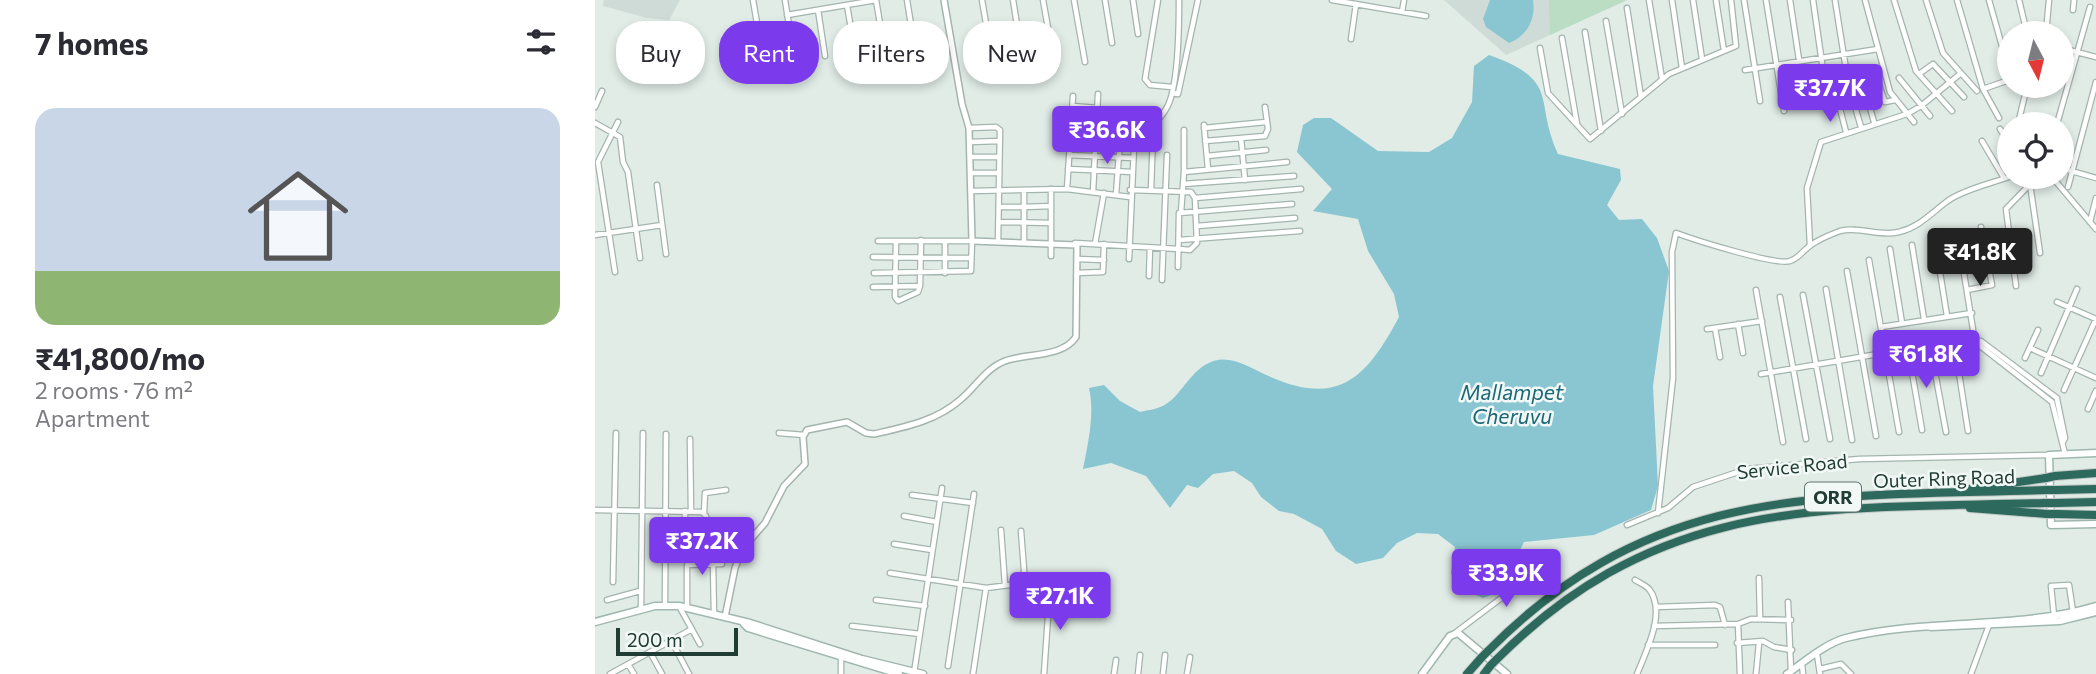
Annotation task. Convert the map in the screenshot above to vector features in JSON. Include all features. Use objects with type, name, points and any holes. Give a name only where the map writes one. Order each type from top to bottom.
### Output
[{"type":"highway","points":[[1957,493],[1991,484],[2096,473]]},
{"type":"highway","name":"Outer Ring Road","points":[[1467,674],[1537,606],[1604,561],[1703,519],[1767,504],[1832,497],[2096,489]]},
{"type":"highway","name":"Outer Ring Road","points":[[1483,674],[1545,615],[1609,572],[1633,559],[1706,531],[1769,516],[1833,510],[2096,502]]},
{"type":"highway","points":[[1958,505],[1985,512],[2096,514]]},
{"type":"main road","name":"Service Road","points":[[2049,455],[2096,453]]},
{"type":"main road","points":[[2049,455],[2051,525],[2096,524]]},
{"type":"main road","points":[[595,622],[665,604],[687,607],[725,617],[748,628],[841,657],[923,674]]},
{"type":"main road","points":[[1929,627],[1946,623],[2054,616],[2096,606]]},
{"type":"main road","points":[[1789,673],[1844,638],[1929,627],[2060,621],[2096,612]]},
{"type":"main road","points":[[744,624],[750,623],[899,674]]},
{"type":"main road","points":[[1422,674],[1454,634],[1462,634],[1507,674]]},
{"type":"street","points":[[753,0],[757,21]]},
{"type":"street","points":[[785,0],[788,21]]},
{"type":"street","points":[[787,15],[876,0],[880,21]]},
{"type":"street","points":[[907,0],[910,21]]},
{"type":"street","points":[[874,273],[970,272],[972,242],[969,128],[962,104],[944,0]]},
{"type":"street","points":[[982,0],[986,21]]},
{"type":"street","points":[[1013,0],[1016,21]]},
{"type":"street","points":[[1043,0],[1047,21]]},
{"type":"street","points":[[1074,0],[1085,62]]},
{"type":"street","points":[[1105,0],[1112,43]]},
{"type":"street","points":[[1133,0],[1137,34]]},
{"type":"street","points":[[1157,0],[1145,79],[1150,85],[1178,94],[1198,0]]},
{"type":"street","points":[[1129,259],[1133,158],[1136,143],[1167,109],[1172,90],[1179,29],[1179,0]]},
{"type":"street","points":[[1332,0],[1426,16]]},
{"type":"street","points":[[1402,12],[1404,0]]},
{"type":"street","points":[[1649,0],[1663,80]]},
{"type":"street","points":[[1672,0],[1682,68]]},
{"type":"street","points":[[1693,0],[1702,59]]},
{"type":"street","points":[[1716,0],[1724,51]]},
{"type":"street","points":[[1540,48],[1548,93],[1590,139],[1663,80],[1682,68],[1736,46],[1731,0]]},
{"type":"street","points":[[1744,0],[1760,101]]},
{"type":"street","points":[[1766,0],[1784,111]]},
{"type":"street","points":[[1790,0],[1804,93]]},
{"type":"street","points":[[1813,0],[1827,98]]},
{"type":"street","points":[[1835,0],[1848,82]]},
{"type":"street","points":[[1864,0],[1887,83],[1895,100],[1914,122]]},
{"type":"street","points":[[1894,0],[1919,75],[1952,111]]},
{"type":"street","points":[[1926,0],[1942,49],[1960,74],[1977,91]]},
{"type":"street","points":[[1957,0],[1983,89],[1997,114]]},
{"type":"street","points":[[1989,0],[1997,27]]},
{"type":"street","points":[[2019,0],[2024,21]]},
{"type":"street","points":[[2047,21],[2049,0]]},
{"type":"street","points":[[2073,10],[2074,0]]},
{"type":"street","points":[[1351,39],[1356,4]]},
{"type":"street","points":[[847,5],[850,21]]},
{"type":"street","points":[[2060,112],[2090,6]]},
{"type":"street","points":[[1627,8],[1641,98]]},
{"type":"street","points":[[818,10],[825,56]]},
{"type":"street","points":[[1606,21],[1622,115]]},
{"type":"street","points":[[1585,32],[1601,131]]},
{"type":"street","points":[[1562,38],[1577,125]]},
{"type":"street","points":[[1745,70],[1878,49]]},
{"type":"street","points":[[2074,51],[2096,57]]},
{"type":"street","points":[[1919,75],[1932,63],[1964,97]]},
{"type":"street","points":[[1810,245],[1807,188],[1821,142],[1874,122],[1907,114],[1937,94],[1960,74]]},
{"type":"street","points":[[1899,78],[1930,116]]},
{"type":"street","points":[[2074,159],[2096,82]]},
{"type":"street","points":[[1983,89],[1997,84]]},
{"type":"street","points":[[1879,85],[1885,102],[1895,100]]},
{"type":"street","points":[[1865,90],[1874,122]]},
{"type":"street","points":[[595,107],[602,91]]},
{"type":"street","points":[[1851,93],[1861,127]]},
{"type":"street","points":[[1093,192],[1098,94]]},
{"type":"street","points":[[1067,189],[1073,96]]},
{"type":"street","points":[[1837,97],[1846,132]]},
{"type":"street","points":[[1073,106],[1097,108]]},
{"type":"street","points":[[1205,141],[1265,136],[1265,107]]},
{"type":"street","points":[[615,272],[598,162],[618,122]]},
{"type":"street","points":[[1071,122],[1107,124]]},
{"type":"street","points":[[1208,169],[1204,127],[1266,122]]},
{"type":"street","points":[[595,123],[620,137],[623,162],[628,172],[640,258]]},
{"type":"street","points":[[969,128],[998,127],[998,242]]},
{"type":"street","points":[[1178,267],[1178,216],[1181,212],[1183,187],[1184,130]]},
{"type":"street","points":[[1151,190],[1153,132]]},
{"type":"street","points":[[1070,137],[1136,143]]},
{"type":"street","points":[[1241,138],[1245,180]]},
{"type":"street","points":[[1116,195],[1120,140]]},
{"type":"street","points":[[970,142],[999,141]]},
{"type":"street","points":[[1982,141],[1997,164]]},
{"type":"street","points":[[1207,156],[1266,150]]},
{"type":"street","points":[[1069,155],[1133,158]]},
{"type":"street","points":[[1162,279],[1167,155]]},
{"type":"street","points":[[971,158],[999,158]]},
{"type":"street","points":[[1184,172],[1287,162]]},
{"type":"street","points":[[1068,169],[1132,172]]},
{"type":"street","points":[[2074,171],[2096,177]]},
{"type":"street","points":[[971,173],[999,173]]},
{"type":"street","points":[[1131,190],[1166,190],[1294,176]]},
{"type":"street","points":[[1658,513],[1673,378],[1672,251],[1676,233],[1712,246],[1747,252],[1773,263],[1789,262],[1803,254],[1810,245],[1842,231],[1899,232],[1919,224],[1960,194],[1997,181]]},
{"type":"street","points":[[657,185],[666,254]]},
{"type":"street","points":[[878,241],[1075,243],[1190,250],[1197,243],[1195,198],[1192,192],[1183,187]]},
{"type":"street","points":[[971,191],[1067,189],[1130,197]]},
{"type":"street","points":[[2016,286],[2006,209],[2024,189]]},
{"type":"street","points":[[2031,189],[2039,253]]},
{"type":"street","points":[[2062,189],[2096,229]]},
{"type":"street","points":[[1051,190],[1051,256]]},
{"type":"street","points":[[1195,198],[1301,190]]},
{"type":"street","points":[[1024,191],[1024,243]]},
{"type":"street","points":[[1095,244],[1104,193]]},
{"type":"street","points":[[2089,222],[2096,198]]},
{"type":"street","points":[[1181,212],[1292,204]]},
{"type":"street","points":[[999,207],[1051,206]]},
{"type":"street","points":[[1196,226],[1295,218]]},
{"type":"street","points":[[999,222],[1051,223]]},
{"type":"street","points":[[595,235],[662,225]]},
{"type":"street","points":[[1967,290],[1992,285],[1982,228]]},
{"type":"street","points":[[1179,240],[1300,231]]},
{"type":"street","points":[[1958,236],[1975,342]]},
{"type":"street","points":[[895,241],[895,286],[898,301],[918,292],[921,240]]},
{"type":"street","points":[[945,241],[945,273]]},
{"type":"street","points":[[1935,241],[1947,316]]},
{"type":"street","points":[[725,617],[739,557],[765,523],[784,486],[804,464],[804,435],[810,428],[841,422],[852,423],[870,434],[924,421],[956,404],[980,379],[1002,362],[1037,356],[1073,341],[1076,337],[1075,243]]},
{"type":"street","points":[[1077,273],[1101,273],[1104,244]]},
{"type":"street","points":[[1912,245],[1924,319]]},
{"type":"street","points":[[1149,276],[1150,248]]},
{"type":"street","points":[[1890,249],[1902,323]]},
{"type":"street","points":[[873,257],[971,258]]},
{"type":"street","points":[[1077,259],[1104,260]]},
{"type":"street","points":[[1869,260],[1899,432]]},
{"type":"street","points":[[1847,271],[1876,436]]},
{"type":"street","points":[[873,287],[920,286]]},
{"type":"street","points":[[1826,289],[1852,440]]},
{"type":"street","points":[[2041,373],[2077,289]]},
{"type":"street","points":[[1756,290],[1783,442]]},
{"type":"street","points":[[1804,295],[1830,439]]},
{"type":"street","points":[[1780,297],[1806,439]]},
{"type":"street","points":[[2057,302],[2096,319],[2064,390]]},
{"type":"street","points":[[1881,327],[1972,313]]},
{"type":"street","points":[[1707,329],[1762,321]]},
{"type":"street","points":[[1738,324],[1743,353]]},
{"type":"street","points":[[1715,328],[1720,357]]},
{"type":"street","points":[[2025,358],[2038,330]]},
{"type":"street","points":[[1954,341],[1968,431]]},
{"type":"street","points":[[1761,374],[1954,341],[1975,342],[2054,400],[2065,454]]},
{"type":"street","points":[[1930,345],[1946,432]]},
{"type":"street","points":[[2030,348],[2096,378]]},
{"type":"street","points":[[1908,349],[1922,430]]},
{"type":"street","points":[[2088,409],[2096,391]]},
{"type":"street","points":[[613,582],[615,433]]},
{"type":"street","points":[[641,609],[643,433]]},
{"type":"street","points":[[779,433],[804,435]]},
{"type":"street","points":[[665,604],[666,434]]},
{"type":"street","points":[[685,548],[690,439]]},
{"type":"street","name":"Service Road","points":[[1627,524],[1658,513],[1693,487],[1747,469],[1859,459],[2049,455]]},
{"type":"street","points":[[914,673],[942,488]]},
{"type":"street","points":[[706,548],[705,493],[726,491]]},
{"type":"street","points":[[948,666],[974,494]]},
{"type":"street","points":[[912,495],[973,503]]},
{"type":"street","points":[[595,510],[704,513]]},
{"type":"street","points":[[904,516],[937,522]]},
{"type":"street","points":[[1001,530],[1005,585]]},
{"type":"street","points":[[890,573],[986,588],[1026,582],[1021,531]]},
{"type":"street","points":[[894,544],[932,550]]},
{"type":"street","points":[[713,564],[714,615]]},
{"type":"street","points":[[687,607],[687,565],[722,564]]},
{"type":"street","points":[[1454,634],[1541,568]]},
{"type":"street","points":[[1759,579],[1761,619]]},
{"type":"street","points":[[1635,580],[1647,586],[1656,607],[1654,626],[1637,674]]},
{"type":"street","points":[[2054,616],[2051,586],[2069,585],[2073,613]]},
{"type":"street","points":[[973,674],[986,588]]},
{"type":"street","points":[[1044,674],[1050,588]]},
{"type":"street","points":[[607,600],[640,592]]},
{"type":"street","points":[[876,600],[925,606]]},
{"type":"street","points":[[1788,602],[1792,650],[1789,673]]},
{"type":"street","points":[[1656,607],[1715,605],[1720,607],[1725,625]]},
{"type":"street","points":[[679,606],[700,643]]},
{"type":"street","points":[[1654,626],[1725,625],[1761,619],[1789,619]]},
{"type":"street","points":[[1738,624],[1740,674]]},
{"type":"street","points":[[1971,674],[1989,625]]},
{"type":"street","points":[[852,626],[920,634]]},
{"type":"street","points":[[610,674],[692,629]]},
{"type":"street","points":[[671,640],[689,674]]},
{"type":"street","points":[[1737,643],[1763,641],[1774,648],[1792,650]]},
{"type":"street","points":[[1756,674],[1759,643]]},
{"type":"street","points":[[1648,645],[1715,645]]},
{"type":"street","points":[[650,652],[662,674]]},
{"type":"street","points":[[1817,654],[1820,672],[1841,664],[1851,674]]},
{"type":"street","points":[[1138,674],[1140,655]]},
{"type":"street","points":[[1163,674],[1165,655]]},
{"type":"street","points":[[841,657],[841,674]]},
{"type":"street","points":[[1187,674],[1190,657]]},
{"type":"street","points":[[1114,674],[1116,660]]},
{"type":"street","points":[[628,664],[634,674]]},
{"type":"street","points":[[1803,664],[1803,674]]},
{"type":"shaded area","points":[[604,0],[680,0],[669,20],[647,18],[603,6]]},
{"type":"shaded area","points":[[1444,0],[1627,0],[1506,55]]},
{"type":"green space","points":[[1549,0],[1627,0],[1550,35]]},
{"type":"water","points":[[1490,0],[1533,0],[1533,14],[1529,26],[1521,36],[1509,43],[1486,27],[1483,19]]},
{"type":"water","name":"Mallampet Cheruvu","points":[[1489,55],[1527,74],[1536,84],[1558,154],[1620,169],[1621,180],[1607,205],[1619,220],[1642,219],[1657,238],[1669,271],[1653,386],[1658,486],[1651,510],[1594,535],[1524,542],[1516,558],[1516,577],[1504,590],[1483,598],[1457,587],[1451,573],[1455,547],[1438,534],[1417,533],[1397,543],[1383,558],[1356,564],[1336,551],[1322,529],[1294,514],[1279,511],[1261,497],[1252,483],[1234,471],[1213,474],[1198,488],[1187,485],[1170,508],[1146,476],[1111,463],[1083,469],[1091,418],[1089,388],[1104,385],[1120,401],[1140,412],[1157,408],[1172,400],[1195,373],[1218,360],[1224,359],[1248,366],[1289,384],[1329,388],[1346,382],[1374,358],[1399,317],[1394,294],[1368,251],[1358,219],[1313,211],[1332,189],[1297,152],[1303,125],[1314,118],[1331,118],[1378,151],[1429,152],[1452,138],[1472,102],[1474,66]]}]
